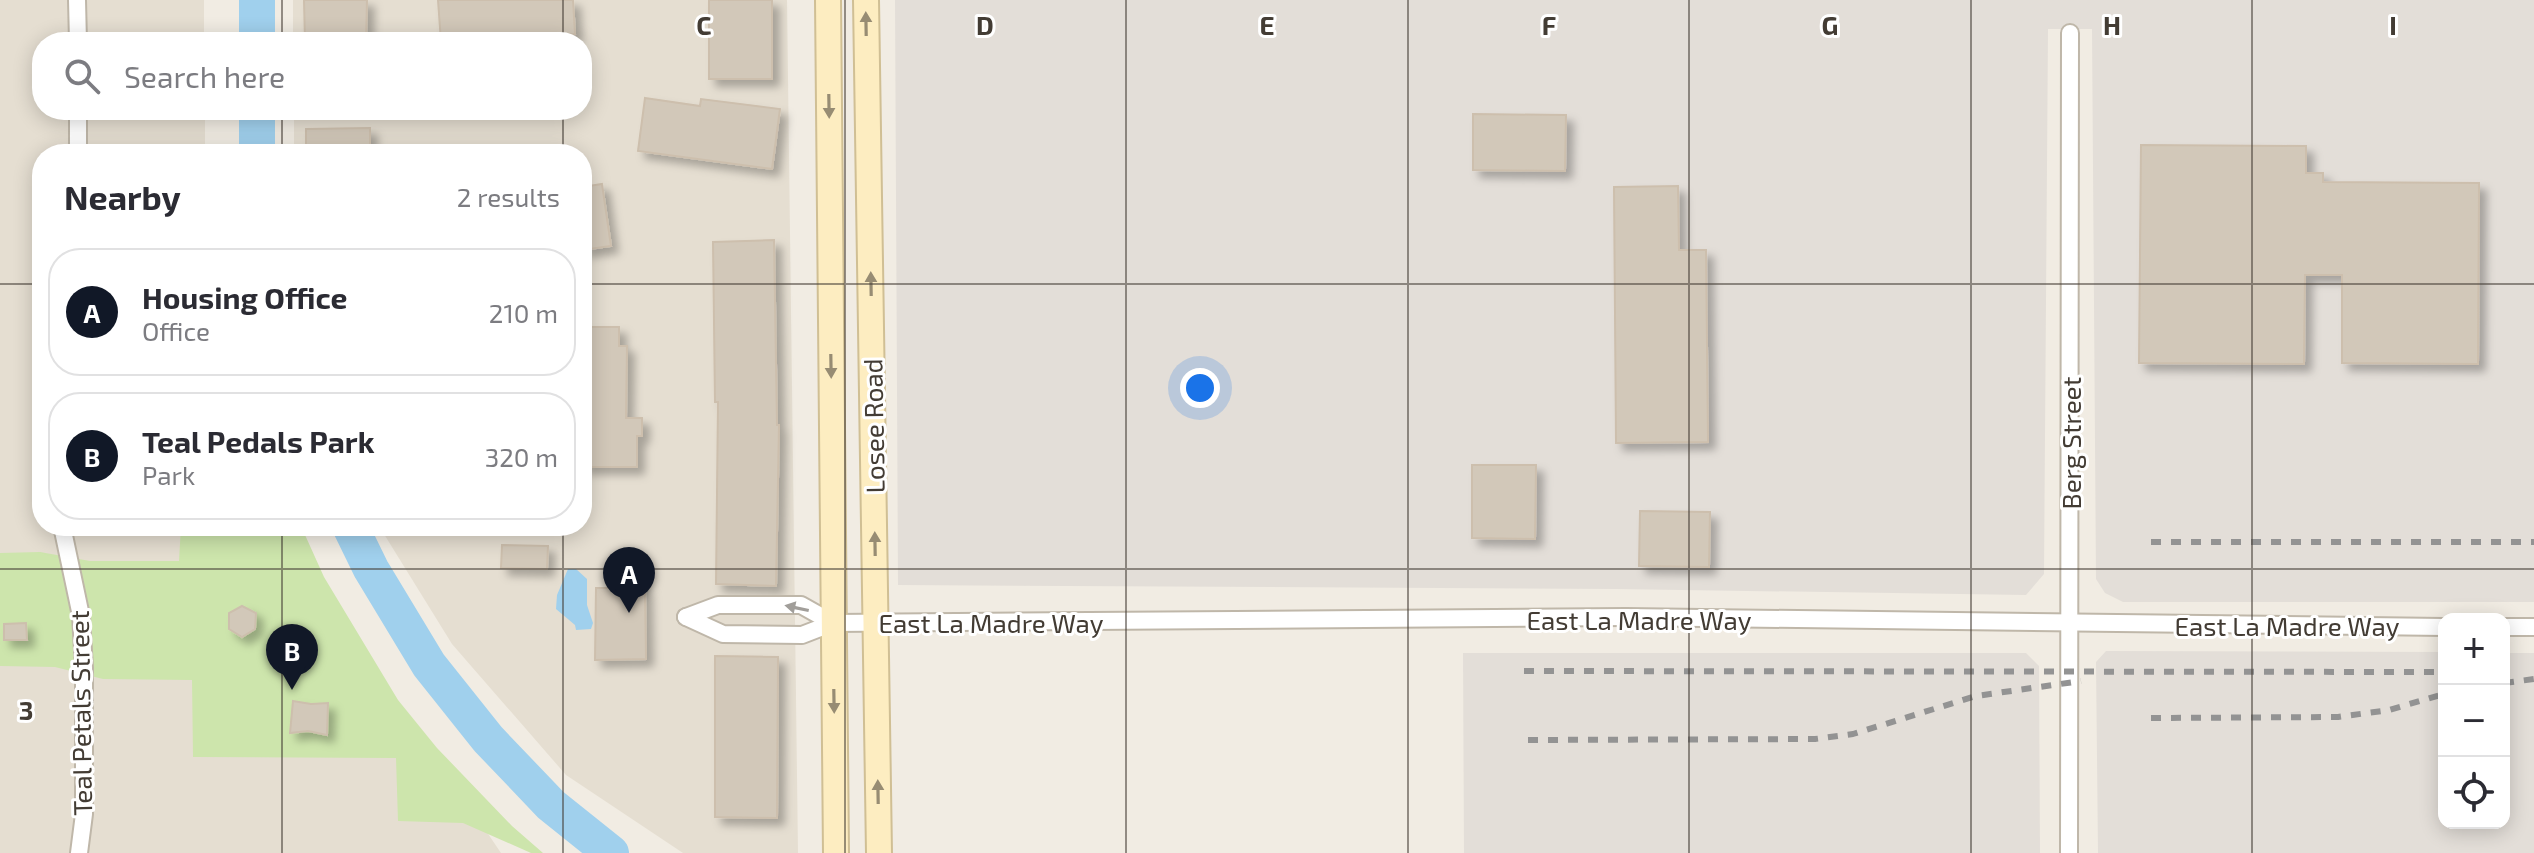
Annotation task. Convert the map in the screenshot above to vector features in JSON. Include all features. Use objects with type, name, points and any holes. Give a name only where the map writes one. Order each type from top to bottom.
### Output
[{"type":"main road","name":"Losee Road","points":[[828,0],[836,853]]},
{"type":"main road","name":"Losee Road","points":[[866,0],[879,853]]},
{"type":"street","points":[[77,0],[78,32]]},
{"type":"street","name":"Berg Street","points":[[2069,853],[2070,33]]},
{"type":"street","points":[[78,120],[78,144]]},
{"type":"street","name":"Teal Petals Street","points":[[64,536],[81,616],[83,655],[84,814],[79,853]]},
{"type":"street","name":"East La Madre Way","points":[[833,623],[801,605],[718,605],[686,617],[723,634],[802,635],[833,623],[876,622],[1626,617],[2438,627]]},
{"type":"street","points":[[2510,627],[2534,627]]},
{"type":"shaded area","points":[[0,0],[204,0],[204,32],[32,32],[32,120],[205,120],[205,144],[32,144],[32,536],[287,536],[501,853],[0,853]]},
{"type":"shaded area","points":[[293,0],[787,0],[798,853],[683,853],[566,775],[452,644],[385,536],[592,536],[592,144],[294,144],[294,120],[592,120],[592,32],[293,32]]},
{"type":"shaded area","points":[[895,0],[2534,0],[2534,602],[2123,602],[2105,593],[2096,579],[2092,29],[2048,29],[2044,574],[2026,595],[898,585]]},
{"type":"shaded area","points":[[2106,651],[2438,652],[2438,829],[2510,829],[2510,653],[2534,653],[2534,853],[2098,853],[2096,662]]},
{"type":"shaded area","points":[[1463,653],[2026,653],[2039,666],[2040,853],[1464,853]]},
{"type":"green space","points":[[180,536],[306,536],[324,577],[398,700],[437,748],[512,826],[543,853],[531,853],[463,823],[398,821],[396,758],[193,757],[192,680],[103,679],[55,667],[0,666],[0,553],[40,552],[90,561],[179,561]]},
{"type":"water","points":[[568,569],[576,569],[587,579],[587,605],[593,623],[591,629],[576,630],[575,625],[556,609],[557,595]]},
{"type":"building","points":[[304,0],[367,0],[366,32],[305,32]]},
{"type":"building","points":[[438,0],[573,0],[575,32],[440,32]]},
{"type":"building","points":[[709,0],[772,0],[772,79],[709,79]]},
{"type":"building","points":[[645,98],[700,106],[701,99],[780,109],[772,169],[638,151]]},
{"type":"building","points":[[1473,114],[1566,115],[1565,171],[1473,170]]},
{"type":"building","points":[[370,128],[370,144],[306,144],[306,129]]},
{"type":"building","points":[[2141,145],[2306,146],[2306,173],[2323,173],[2323,182],[2479,183],[2478,364],[2342,363],[2342,275],[2305,275],[2304,364],[2139,363]]},
{"type":"building","points":[[602,184],[611,246],[592,249],[592,186]]},
{"type":"building","points":[[1678,186],[1679,250],[1706,250],[1708,442],[1616,443],[1614,187]]},
{"type":"building","points":[[774,240],[779,425],[776,586],[716,584],[718,402],[715,402],[713,242]]},
{"type":"building","points":[[592,327],[619,327],[619,346],[627,346],[626,418],[642,418],[642,436],[637,436],[637,467],[592,467]]},
{"type":"building","points":[[1472,465],[1536,465],[1535,539],[1472,538]]},
{"type":"building","points":[[1640,511],[1710,512],[1709,567],[1639,566]]},
{"type":"building","points":[[502,545],[548,546],[547,569],[501,568]]},
{"type":"building","points":[[608,567],[636,567],[636,587],[645,587],[646,659],[595,660],[596,588],[608,588]]},
{"type":"building","points":[[242,606],[256,613],[255,629],[242,637],[229,629],[229,613]]},
{"type":"building","points":[[26,623],[27,640],[4,640],[4,624]]},
{"type":"building","points":[[715,656],[778,657],[777,818],[715,817]]},
{"type":"building","points":[[293,701],[328,703],[327,735],[308,731],[290,733]]},
{"type":"waterway","points":[[257,0],[257,32]]},
{"type":"waterway","points":[[257,120],[257,144]]},
{"type":"waterway","points":[[355,536],[371,569],[429,665],[488,739],[551,805],[611,853]]},
{"type":"railway","points":[[2151,542],[2534,542]]},
{"type":"railway","points":[[1524,671],[2438,672]]},
{"type":"railway","points":[[2510,682],[2534,679]]},
{"type":"railway","points":[[1528,740],[1815,739],[1853,734],[1976,696],[2081,681]]},
{"type":"railway","points":[[2151,718],[2338,717],[2389,710],[2438,696]]},
{"type":"place","name":"Housing Office","points":[[629,613]]},
{"type":"place","name":"Teal Pedals Park","points":[[292,690]]}]
